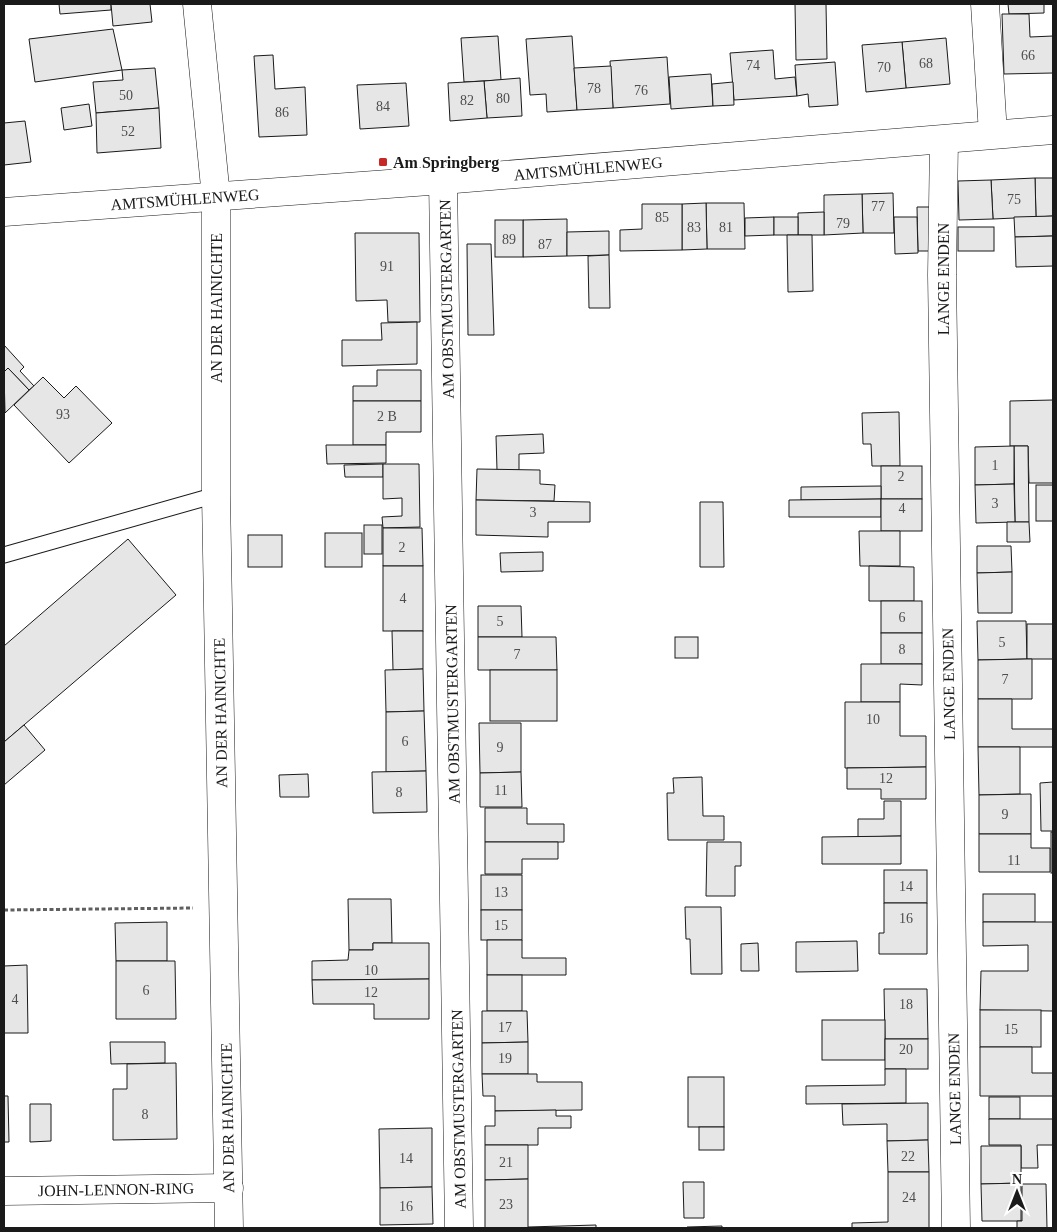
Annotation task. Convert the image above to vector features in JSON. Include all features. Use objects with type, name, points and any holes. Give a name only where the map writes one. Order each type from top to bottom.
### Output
[{"type":"street","points":[[197,4],[216,197]]},
{"type":"street","points":[[985,4],[993,134]]},
{"type":"street","name":"AMTSMÜHLENWEG","points":[[4,212],[443,180],[1053,130]]},
{"type":"street","name":"LANGE ENDEN","points":[[944,140],[942,275],[956,1228]]},
{"type":"street","name":"AM OBSTMUSTERGARTEN","points":[[443,180],[460,1228]]},
{"type":"street","name":"AN DER HAINICHTE","points":[[216,197],[216,495],[229,1228]]},
{"type":"street","name":"JOHN-LENNON-RING","points":[[4,1190],[229,1188]]},
{"type":"lane","points":[[4,556],[216,495]]},
{"type":"path","points":[[4,910],[222,908]]},
{"type":"building","points":[[59,4],[111,4],[111,10],[60,14]]},
{"type":"building","points":[[111,4],[150,4],[152,22],[113,26]]},
{"type":"building","points":[[795,4],[826,4],[827,59],[796,60]]},
{"type":"building","points":[[1008,4],[1044,4],[1044,13],[1009,14]]},
{"type":"building","points":[[1002,14],[1029,14],[1030,37],[1053,36],[1053,73],[1004,74]]},
{"type":"building","points":[[113,29],[122,70],[35,82],[29,39]]},
{"type":"building","points":[[498,36],[501,80],[464,82],[461,38]]},
{"type":"building","points":[[572,36],[577,110],[547,112],[546,94],[530,95],[526,39]]},
{"type":"building","points":[[946,38],[950,84],[906,88],[902,42]]},
{"type":"building","points":[[902,42],[906,88],[866,92],[862,45]]},
{"type":"building","points":[[773,50],[775,79],[795,77],[797,96],[734,100],[730,53]]},
{"type":"building","points":[[273,55],[275,89],[305,87],[307,135],[259,137],[254,56]]},
{"type":"building","points":[[667,57],[670,104],[613,108],[610,61]]},
{"type":"building","points":[[835,62],[838,105],[809,107],[808,94],[797,96],[795,65]]},
{"type":"building","points":[[611,66],[613,108],[577,110],[574,68]]},
{"type":"building","points":[[155,68],[159,108],[96,113],[93,82],[123,80],[122,70]]},
{"type":"building","points":[[711,74],[713,106],[671,109],[669,77]]},
{"type":"building","points":[[520,78],[522,116],[487,118],[484,81]]},
{"type":"building","points":[[484,81],[487,118],[450,121],[448,83]]},
{"type":"building","points":[[733,82],[734,105],[713,106],[712,84]]},
{"type":"building","points":[[406,83],[409,126],[360,129],[357,85]]},
{"type":"building","points":[[89,104],[92,126],[64,130],[61,108]]},
{"type":"building","points":[[159,108],[161,148],[97,153],[96,113]]},
{"type":"building","points":[[25,121],[31,162],[4,165],[4,123]]},
{"type":"building","points":[[1035,178],[1053,178],[1053,216],[1036,217]]},
{"type":"building","points":[[1035,178],[1036,217],[993,219],[991,180]]},
{"type":"building","points":[[991,180],[993,219],[959,220],[958,181]]},
{"type":"building","points":[[893,193],[894,233],[863,233],[862,194]]},
{"type":"building","points":[[862,194],[863,233],[824,235],[824,195]]},
{"type":"building","points":[[706,203],[744,203],[745,249],[707,249]]},
{"type":"building","points":[[706,203],[707,249],[682,250],[682,204]]},
{"type":"building","points":[[642,204],[682,204],[682,250],[620,251],[620,230],[642,229]]},
{"type":"building","points":[[917,207],[937,207],[938,251],[918,251]]},
{"type":"building","points":[[824,212],[824,235],[798,235],[798,213]]},
{"type":"building","points":[[1053,216],[1053,236],[1015,237],[1014,217]]},
{"type":"building","points":[[774,217],[774,235],[745,236],[745,218]]},
{"type":"building","points":[[774,217],[798,217],[798,235],[774,235]]},
{"type":"building","points":[[894,217],[917,217],[918,253],[895,254]]},
{"type":"building","points":[[567,219],[567,256],[523,257],[523,220]]},
{"type":"building","points":[[495,220],[523,220],[523,257],[495,257]]},
{"type":"building","points":[[958,227],[994,227],[994,251],[958,251]]},
{"type":"building","points":[[609,231],[609,255],[567,256],[567,232]]},
{"type":"building","points":[[355,233],[419,233],[420,322],[388,322],[387,300],[356,301]]},
{"type":"building","points":[[787,235],[812,235],[813,291],[788,292]]},
{"type":"building","points":[[1053,236],[1053,266],[1016,267],[1015,237]]},
{"type":"building","points":[[467,244],[491,244],[494,335],[468,335]]},
{"type":"building","points":[[609,255],[610,308],[589,308],[588,256]]},
{"type":"building","points":[[417,322],[417,364],[342,366],[342,340],[382,340],[381,323]]},
{"type":"building","points":[[4,345],[24,367],[20,371],[34,386],[29,390],[8,368],[4,372]]},
{"type":"building","points":[[8,368],[29,390],[5,413],[4,372]]},
{"type":"building","points":[[377,370],[421,370],[421,401],[353,401],[353,386],[377,386]]},
{"type":"building","points":[[43,377],[64,398],[76,386],[112,423],[69,463],[14,405]]},
{"type":"building","points":[[1053,400],[1053,483],[1029,483],[1028,446],[1010,446],[1010,401]]},
{"type":"building","points":[[353,401],[421,401],[421,432],[386,432],[386,445],[353,445]]},
{"type":"building","points":[[899,412],[900,466],[872,466],[871,444],[863,444],[862,413]]},
{"type":"building","points":[[543,434],[544,453],[519,454],[519,470],[497,470],[496,436]]},
{"type":"building","points":[[326,445],[386,445],[386,463],[327,464]]},
{"type":"building","points":[[1014,446],[1028,446],[1029,522],[1015,522]]},
{"type":"building","points":[[1014,446],[1014,484],[975,485],[975,447]]},
{"type":"building","points":[[383,464],[383,477],[345,477],[344,465]]},
{"type":"building","points":[[383,464],[419,464],[420,527],[383,528],[382,517],[402,516],[402,498],[383,499]]},
{"type":"building","points":[[881,466],[922,466],[922,499],[881,499]]},
{"type":"building","points":[[477,469],[540,470],[540,484],[555,485],[554,501],[476,500]]},
{"type":"building","points":[[1014,484],[1015,522],[976,523],[975,485]]},
{"type":"building","points":[[1036,485],[1053,485],[1053,521],[1036,521]]},
{"type":"building","points":[[881,486],[881,499],[801,500],[801,487]]},
{"type":"building","points":[[881,499],[881,517],[789,517],[789,500]]},
{"type":"building","points":[[881,499],[922,499],[922,531],[881,531]]},
{"type":"building","points":[[476,500],[590,502],[590,522],[548,522],[548,537],[476,535]]},
{"type":"building","points":[[700,502],[723,502],[724,567],[700,567]]},
{"type":"building","points":[[1007,522],[1029,522],[1030,542],[1007,542]]},
{"type":"building","points":[[364,525],[382,525],[382,554],[364,554]]},
{"type":"building","points":[[383,528],[422,528],[423,566],[383,566]]},
{"type":"building","points":[[859,531],[900,531],[900,566],[860,566]]},
{"type":"building","points":[[325,533],[362,533],[362,567],[325,567]]},
{"type":"building","points":[[248,535],[282,535],[282,567],[248,567]]},
{"type":"building","points":[[128,539],[176,595],[4,742],[4,646]]},
{"type":"building","points":[[977,546],[1011,546],[1012,572],[977,573]]},
{"type":"building","points":[[543,552],[543,571],[501,572],[500,553]]},
{"type":"building","points":[[383,566],[423,566],[423,631],[383,631]]},
{"type":"building","points":[[869,566],[914,567],[914,601],[869,601]]},
{"type":"building","points":[[1012,572],[1012,613],[978,613],[977,573]]},
{"type":"building","points":[[881,601],[922,601],[922,633],[881,633]]},
{"type":"building","points":[[478,606],[521,606],[522,637],[478,637]]},
{"type":"building","points":[[977,621],[1026,621],[1027,659],[978,660]]},
{"type":"building","points":[[1027,624],[1053,624],[1053,659],[1027,659]]},
{"type":"building","points":[[392,631],[423,631],[423,669],[393,670]]},
{"type":"building","points":[[881,633],[922,633],[922,664],[881,664]]},
{"type":"building","points":[[478,637],[556,637],[557,670],[478,670]]},
{"type":"building","points":[[675,637],[698,637],[698,658],[675,658]]},
{"type":"building","points":[[1032,659],[1032,699],[978,699],[978,660]]},
{"type":"building","points":[[861,664],[922,664],[922,685],[900,684],[900,702],[861,702]]},
{"type":"building","points":[[423,669],[424,711],[386,712],[385,670]]},
{"type":"building","points":[[490,670],[557,670],[557,721],[490,721]]},
{"type":"building","points":[[978,699],[1012,699],[1012,729],[1053,729],[1053,747],[978,747]]},
{"type":"building","points":[[845,702],[900,702],[900,736],[926,736],[926,767],[845,768]]},
{"type":"building","points":[[424,711],[426,771],[386,772],[386,712]]},
{"type":"building","points":[[479,723],[521,723],[521,772],[480,773]]},
{"type":"building","points":[[24,725],[45,750],[4,785],[4,742]]},
{"type":"building","points":[[978,747],[1020,747],[1020,794],[979,795]]},
{"type":"building","points":[[926,767],[926,799],[881,799],[881,789],[847,789],[847,768]]},
{"type":"building","points":[[426,771],[427,812],[373,813],[372,772]]},
{"type":"building","points":[[521,772],[522,807],[480,807],[480,773]]},
{"type":"building","points":[[308,774],[309,797],[280,797],[279,775]]},
{"type":"building","points":[[702,777],[703,816],[724,816],[724,840],[668,840],[667,793],[674,793],[673,778]]},
{"type":"building","points":[[1053,782],[1053,831],[1041,831],[1040,783]]},
{"type":"building","points":[[1031,794],[1031,834],[979,834],[979,795]]},
{"type":"building","points":[[884,801],[901,801],[901,836],[858,837],[858,819],[884,819]]},
{"type":"building","points":[[485,808],[527,808],[527,824],[564,824],[564,842],[485,842]]},
{"type":"building","points":[[1051,832],[1053,832],[1053,873],[1051,873]]},
{"type":"building","points":[[979,834],[1031,834],[1031,848],[1050,848],[1050,872],[979,872]]},
{"type":"building","points":[[901,836],[901,864],[822,864],[822,837]]},
{"type":"building","points":[[485,842],[558,842],[558,859],[522,859],[522,874],[485,874]]},
{"type":"building","points":[[707,842],[741,842],[741,866],[735,866],[735,896],[706,896]]},
{"type":"building","points":[[884,870],[927,870],[927,903],[884,903]]},
{"type":"building","points":[[481,875],[522,875],[522,910],[481,910]]},
{"type":"building","points":[[983,894],[1035,894],[1035,922],[983,922]]},
{"type":"building","points":[[348,899],[391,899],[392,943],[373,943],[373,950],[349,950]]},
{"type":"building","points":[[884,903],[927,903],[927,954],[879,954],[879,933],[884,933]]},
{"type":"building","points":[[685,907],[721,907],[722,974],[691,974],[690,939],[686,939]]},
{"type":"building","points":[[481,910],[522,910],[522,940],[481,940]]},
{"type":"building","points":[[167,922],[167,961],[116,961],[115,923]]},
{"type":"building","points":[[983,922],[1053,922],[1053,1011],[980,1010],[981,971],[1028,971],[1028,945],[983,946]]},
{"type":"building","points":[[487,940],[522,940],[522,958],[566,958],[566,975],[487,975]]},
{"type":"building","points":[[857,941],[858,971],[796,972],[796,942]]},
{"type":"building","points":[[373,943],[429,943],[429,979],[312,980],[312,961],[348,960],[349,950],[373,950]]},
{"type":"building","points":[[758,943],[759,971],[741,971],[741,944]]},
{"type":"building","points":[[116,961],[175,961],[176,1019],[116,1019]]},
{"type":"building","points":[[27,965],[28,1033],[4,1033],[4,966]]},
{"type":"building","points":[[487,975],[522,975],[522,1011],[487,1011]]},
{"type":"building","points":[[429,979],[429,1019],[374,1019],[374,1004],[313,1004],[312,980]]},
{"type":"building","points":[[884,989],[927,989],[928,1039],[885,1039]]},
{"type":"building","points":[[980,1010],[1041,1010],[1041,1047],[980,1047]]},
{"type":"building","points":[[482,1011],[527,1011],[528,1042],[482,1043]]},
{"type":"building","points":[[822,1020],[885,1020],[885,1060],[822,1060]]},
{"type":"building","points":[[885,1039],[928,1039],[928,1069],[885,1069]]},
{"type":"building","points":[[110,1042],[165,1042],[165,1063],[111,1064]]},
{"type":"building","points":[[528,1042],[528,1074],[482,1074],[482,1043]]},
{"type":"building","points":[[980,1047],[1032,1047],[1032,1073],[1053,1073],[1053,1096],[980,1096]]},
{"type":"building","points":[[176,1063],[177,1139],[113,1140],[113,1089],[127,1089],[127,1064]]},
{"type":"building","points":[[885,1069],[906,1069],[906,1103],[806,1104],[806,1086],[885,1085]]},
{"type":"building","points":[[482,1074],[537,1074],[537,1082],[582,1082],[582,1110],[495,1111],[495,1096],[483,1096]]},
{"type":"building","points":[[688,1077],[724,1077],[724,1127],[688,1127]]},
{"type":"building","points":[[4,1096],[8,1096],[9,1142],[4,1142]]},
{"type":"building","points":[[989,1097],[1020,1097],[1020,1119],[989,1119]]},
{"type":"building","points":[[928,1103],[928,1140],[887,1141],[887,1124],[843,1125],[842,1104]]},
{"type":"building","points":[[30,1104],[51,1104],[51,1141],[30,1142]]},
{"type":"building","points":[[556,1110],[556,1116],[571,1116],[571,1128],[538,1128],[538,1145],[485,1145],[485,1126],[495,1126],[495,1111]]},
{"type":"building","points":[[989,1119],[1053,1119],[1053,1145],[1037,1145],[1038,1168],[1021,1168],[1021,1145],[989,1145]]},
{"type":"building","points":[[699,1127],[724,1127],[724,1150],[699,1150]]},
{"type":"building","points":[[432,1128],[432,1187],[380,1188],[379,1129]]},
{"type":"building","points":[[928,1140],[929,1172],[888,1172],[887,1141]]},
{"type":"building","points":[[485,1145],[528,1145],[528,1179],[485,1180]]},
{"type":"building","points":[[981,1146],[1021,1146],[1021,1183],[981,1184]]},
{"type":"building","points":[[888,1172],[929,1172],[929,1228],[852,1228],[852,1223],[888,1222]]},
{"type":"building","points":[[528,1179],[528,1228],[485,1228],[485,1180]]},
{"type":"building","points":[[683,1182],[704,1182],[704,1218],[684,1218]]},
{"type":"building","points":[[1021,1183],[1021,1221],[982,1221],[981,1184]]},
{"type":"building","points":[[1022,1184],[1046,1184],[1047,1228],[1017,1228],[1017,1221],[1022,1221]]},
{"type":"building","points":[[432,1187],[433,1224],[380,1225],[380,1188]]},
{"type":"building","points":[[596,1225],[596,1228],[528,1228],[528,1227]]},
{"type":"building","points":[[722,1226],[722,1228],[687,1228],[687,1227]]},
{"type":"place","name":"Am Springberg","points":[[383,162]]}]
